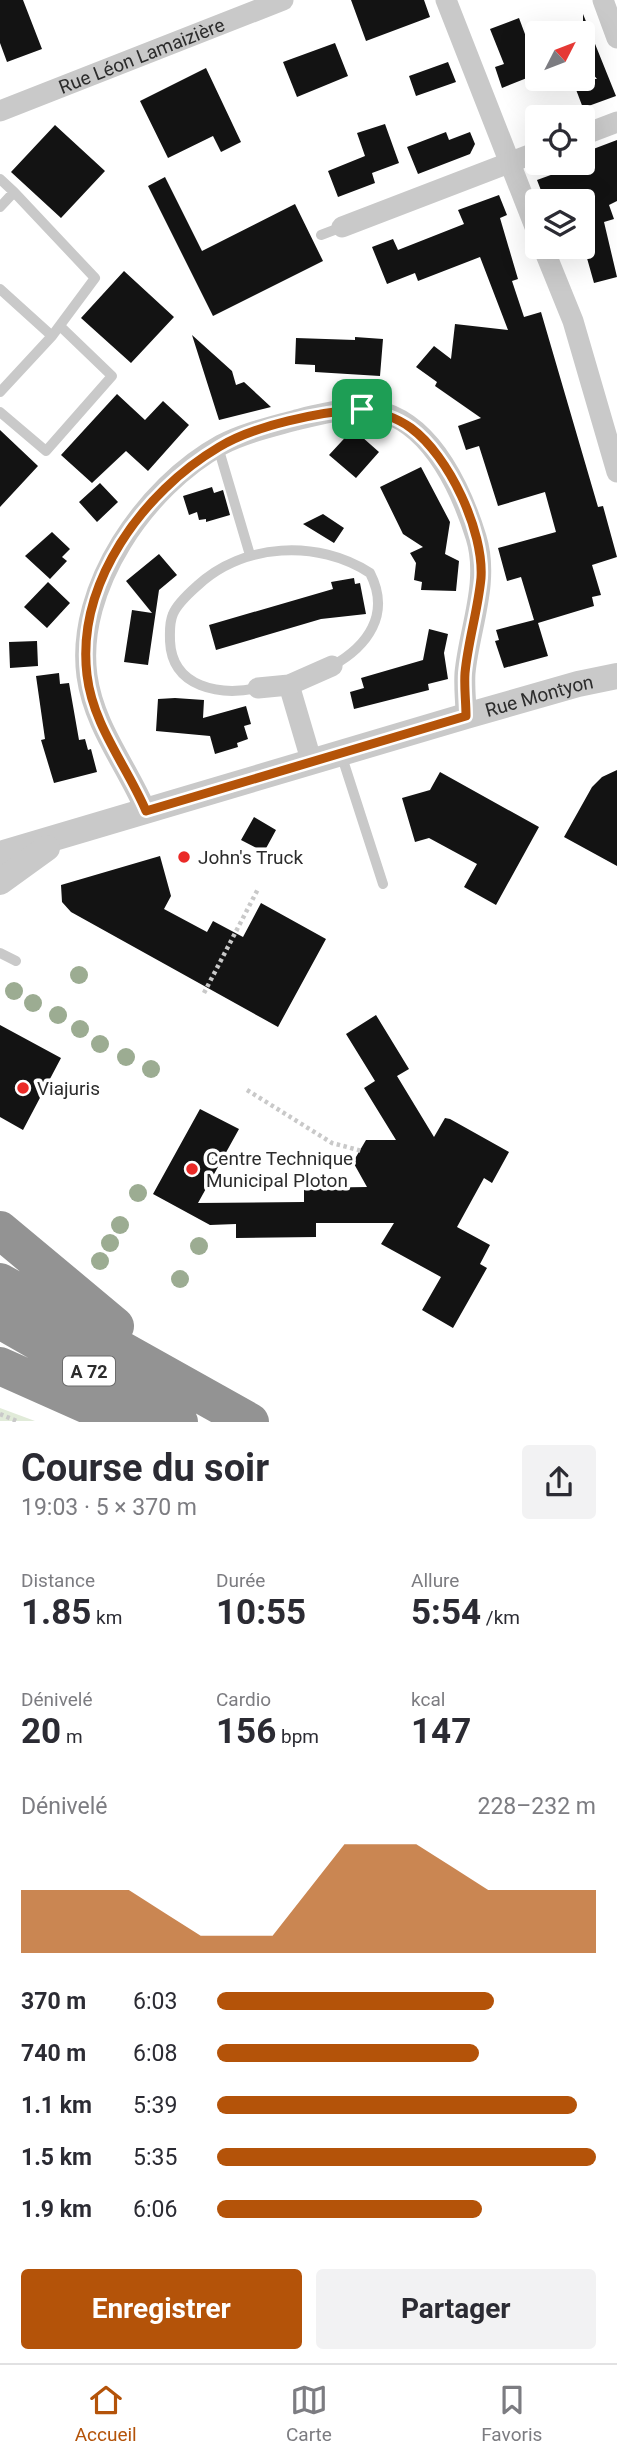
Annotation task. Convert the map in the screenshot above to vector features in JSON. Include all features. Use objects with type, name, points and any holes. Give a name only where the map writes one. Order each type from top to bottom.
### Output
[{"type":"highway","points":[[0,1230],[119,1329],[139,1360]]},
{"type":"highway","name":"A 72","points":[[0,1282],[250,1422]]},
{"type":"highway","name":"A 72","points":[[0,1320],[179,1422]]},
{"type":"highway","points":[[0,1366],[126,1422]]},
{"type":"street","name":"Rue Léon Lamaizière","points":[[0,111],[283,0]]},
{"type":"street","points":[[446,0],[525,201]]},
{"type":"street","points":[[603,0],[617,38]]},
{"type":"street","points":[[595,130],[617,122]]},
{"type":"street","points":[[342,227],[525,157]]},
{"type":"street","points":[[548,259],[573,321],[617,472]]},
{"type":"street","points":[[146,811],[99,720],[87,676],[88,635],[97,590],[110,559],[142,512],[190,468],[235,438],[301,419],[362,409],[386,414],[412,429],[431,446],[464,502],[478,541],[481,576],[465,675],[466,716]]},
{"type":"street","points":[[258,688],[289,685],[332,666]]},
{"type":"street","name":"Rue Montyon","points":[[0,855],[466,716],[578,684],[617,676]]},
{"type":"street","points":[[578,684],[617,689]]},
{"type":"street","points":[[289,685],[312,763]]},
{"type":"street","name":"Rue Montyon","points":[[0,881],[59,839]]},
{"type":"lane","points":[[0,179],[96,278],[52,336],[0,392]]},
{"type":"lane","points":[[0,207],[14,192]]},
{"type":"lane","points":[[321,235],[342,227]]},
{"type":"lane","points":[[0,289],[52,336]]},
{"type":"lane","points":[[0,412],[46,450],[113,376],[60,326]]},
{"type":"lane","points":[[218,447],[250,555]]},
{"type":"lane","points":[[258,688],[237,693],[211,691],[179,671],[171,652],[169,628],[173,614],[186,596],[208,576],[250,555],[279,550],[308,551],[333,556],[370,573],[379,600],[370,634],[360,648],[332,666]]},
{"type":"lane","points":[[341,754],[383,884]]},
{"type":"lane","points":[[0,953],[16,961]]},
{"type":"path","points":[[204,993],[258,890]]},
{"type":"path","points":[[247,1090],[332,1143],[362,1151]]},
{"type":"path","points":[[0,1414],[19,1422]]},
{"type":"green space","points":[[0,1408],[35,1421],[0,1421]]},
{"type":"building","points":[[0,0],[23,0],[42,49],[7,62],[0,43]]},
{"type":"building","points":[[351,0],[424,0],[430,17],[366,41]]},
{"type":"building","points":[[519,18],[525,34],[525,79],[502,88],[495,67],[504,64],[490,29]]},
{"type":"building","points":[[335,43],[348,76],[297,97],[283,62]]},
{"type":"building","points":[[595,44],[616,96],[591,105],[582,105],[577,91],[595,91]]},
{"type":"building","points":[[448,62],[456,82],[416,96],[409,76]]},
{"type":"building","points":[[206,68],[241,142],[221,152],[213,136],[168,158],[140,101]]},
{"type":"building","points":[[385,124],[399,163],[372,173],[375,183],[338,197],[328,171],[365,156],[357,133]]},
{"type":"building","points":[[55,125],[105,171],[61,218],[11,172]]},
{"type":"building","points":[[446,132],[449,140],[470,132],[475,144],[470,154],[418,174],[407,147]]},
{"type":"building","points":[[617,140],[617,201],[609,205],[614,219],[604,222],[617,277],[594,283],[587,259],[595,259],[595,189],[540,189],[537,180],[551,175],[595,175],[595,148]]},
{"type":"building","points":[[165,177],[202,251],[295,204],[323,261],[213,316],[148,186]]},
{"type":"building","points":[[499,195],[507,215],[500,218],[518,279],[512,281],[524,317],[541,312],[598,507],[603,506],[617,557],[592,565],[601,595],[592,597],[594,606],[538,623],[548,656],[504,668],[495,641],[499,640],[496,630],[534,620],[521,577],[507,581],[498,548],[556,532],[545,492],[498,506],[479,446],[466,450],[458,426],[481,418],[435,386],[437,382],[416,367],[434,346],[451,359],[455,324],[508,330],[480,257],[418,281],[415,273],[387,284],[372,247],[393,239],[398,250],[464,224],[458,210]]},
{"type":"building","points":[[124,271],[174,317],[131,363],[81,318]]},
{"type":"building","points":[[192,335],[232,371],[236,385],[244,382],[271,407],[219,420]]},
{"type":"building","points":[[355,337],[383,339],[380,376],[315,372],[315,365],[295,364],[296,338],[355,340]]},
{"type":"building","points":[[117,394],[145,420],[163,401],[189,425],[148,471],[126,451],[92,483],[61,455]]},
{"type":"building","points":[[353,429],[379,452],[356,478],[329,455]]},
{"type":"building","points":[[0,430],[38,466],[0,507]]},
{"type":"building","points":[[421,467],[450,522],[445,554],[459,561],[456,591],[421,590],[422,582],[414,580],[416,563],[410,553],[423,547],[403,534],[380,487]]},
{"type":"building","points":[[100,483],[118,502],[97,522],[79,502]]},
{"type":"building","points":[[212,487],[214,493],[223,490],[230,515],[206,522],[206,519],[199,520],[197,512],[189,515],[183,496]]},
{"type":"building","points":[[323,514],[344,528],[334,543],[303,524]]},
{"type":"building","points":[[52,532],[70,549],[62,557],[67,561],[50,579],[25,556]]},
{"type":"building","points":[[159,554],[177,575],[159,590],[148,665],[124,662],[132,610],[152,613],[126,581]]},
{"type":"building","points":[[354,578],[355,584],[360,583],[366,614],[321,619],[216,650],[209,625],[333,589],[331,582]]},
{"type":"building","points":[[48,582],[70,603],[47,628],[24,607]]},
{"type":"building","points":[[429,629],[448,634],[444,653],[448,679],[428,684],[429,690],[354,709],[350,692],[364,688],[361,678],[423,660]]},
{"type":"building","points":[[37,641],[38,666],[10,668],[9,642]]},
{"type":"building","points":[[59,673],[60,684],[69,683],[79,740],[85,739],[88,750],[91,749],[97,772],[54,783],[41,740],[45,739],[36,676]]},
{"type":"building","points":[[158,699],[204,700],[203,718],[246,706],[251,724],[244,726],[248,739],[237,743],[238,747],[215,754],[210,736],[156,731]]},
{"type":"building","points":[[617,770],[617,866],[564,837],[592,787],[602,777]]},
{"type":"building","points":[[440,772],[539,827],[496,905],[464,887],[477,864],[429,838],[415,842],[402,798],[430,790]]},
{"type":"building","points":[[254,817],[276,830],[264,852],[241,840]]},
{"type":"building","points":[[160,856],[171,896],[164,909],[207,932],[213,921],[243,937],[261,903],[326,939],[278,1027],[71,912],[62,902],[61,885]]},
{"type":"building","points":[[376,1015],[409,1069],[397,1076],[434,1137],[445,1118],[450,1119],[509,1152],[492,1183],[484,1178],[457,1227],[490,1245],[480,1264],[487,1268],[453,1328],[422,1310],[441,1277],[381,1244],[394,1223],[316,1223],[316,1237],[236,1238],[236,1224],[210,1225],[153,1194],[200,1109],[239,1129],[198,1203],[304,1202],[304,1188],[367,1187],[353,1162],[366,1140],[396,1140],[364,1088],[375,1081],[346,1034]]},
{"type":"building","name":"Viajuris","points":[[0,1025],[61,1058],[23,1130],[0,1117]]},
{"type":"place","name":"John's Truck","points":[[184,857]]},
{"type":"place","name":"Viajuris","points":[[23,1088]]},
{"type":"place","name":"Centre Technique Municipal Ploton","points":[[192,1169]]},
{"type":"route","points":[[362,409],[386,414],[412,429],[431,446],[464,502],[478,541],[481,576],[465,675],[466,716],[146,811],[135,785],[114,752],[99,720],[87,676],[88,635],[97,590],[110,559],[142,512],[190,468],[218,447],[235,438],[301,419],[362,409]]}]
